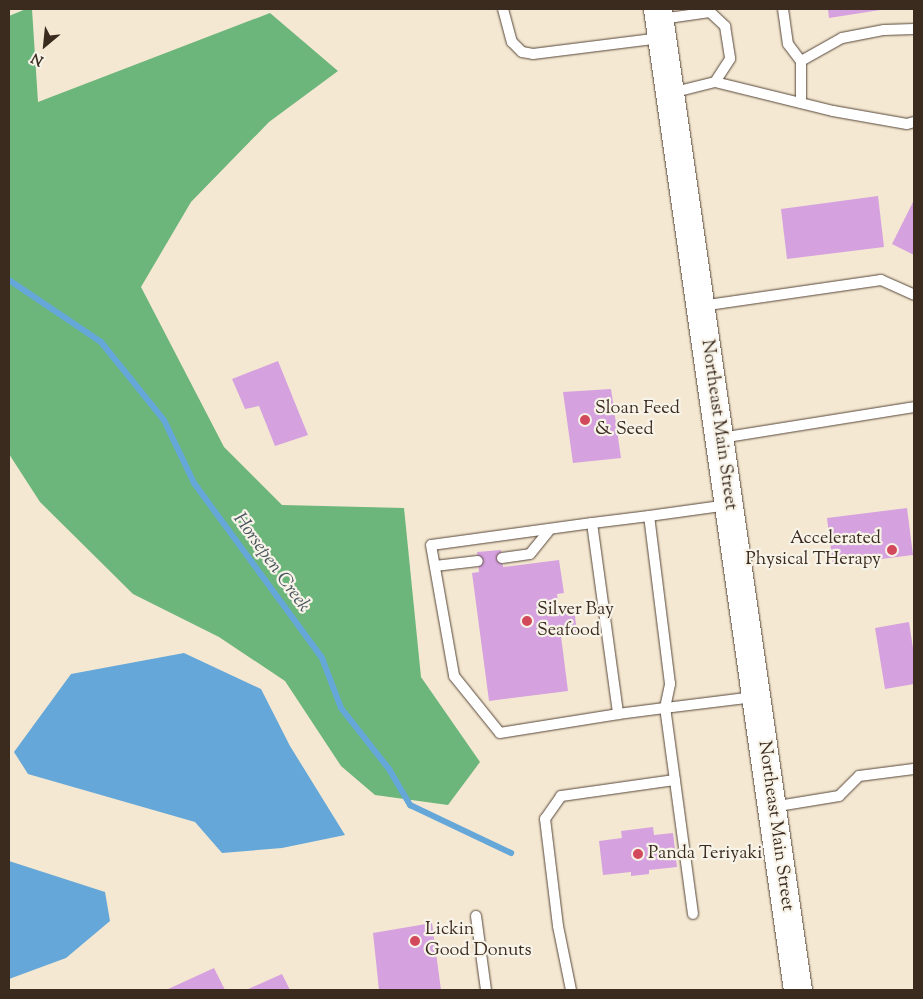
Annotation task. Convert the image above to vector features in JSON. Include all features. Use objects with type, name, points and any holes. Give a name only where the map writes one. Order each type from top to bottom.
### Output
[{"type":"main road","name":"Northeast Main Street","points":[[660,22],[798,990]]},
{"type":"lane","points":[[503,9],[512,42],[522,52],[533,54],[712,10],[725,26],[730,59],[715,82]]},
{"type":"lane","points":[[783,9],[788,44],[801,61],[800,103]]},
{"type":"lane","points":[[801,61],[842,38],[884,30],[914,29]]},
{"type":"lane","points":[[670,93],[715,82],[800,103],[907,124],[914,122]]},
{"type":"lane","points":[[701,306],[880,280],[914,295]]},
{"type":"lane","points":[[720,438],[914,407]]},
{"type":"lane","points":[[729,505],[431,544],[454,676],[500,733],[618,714],[756,697]]},
{"type":"lane","points":[[649,516],[670,684],[665,708],[693,914]]},
{"type":"lane","points":[[592,523],[618,714]]},
{"type":"lane","points":[[502,558],[530,554],[550,529]]},
{"type":"lane","points":[[435,566],[478,561]]},
{"type":"lane","points":[[771,808],[839,796],[859,776],[914,769]]},
{"type":"lane","points":[[571,990],[558,926],[545,819],[553,804],[561,796],[675,780]]},
{"type":"lane","points":[[476,916],[486,990]]},
{"type":"green space","points":[[26,9],[32,9],[38,102],[270,13],[338,71],[269,122],[191,202],[141,287],[224,447],[282,505],[404,508],[421,677],[480,762],[448,805],[375,795],[341,766],[285,681],[219,637],[133,594],[40,502],[9,454],[9,16]]},
{"type":"water","points":[[184,653],[261,689],[290,746],[345,835],[282,848],[222,853],[195,822],[28,774],[14,752],[71,674]]},
{"type":"water","points":[[9,861],[105,892],[110,921],[66,958],[9,979]]},
{"type":"building","points":[[828,9],[880,9],[880,10],[829,18]]},
{"type":"building","points":[[878,196],[884,247],[787,259],[781,209]]},
{"type":"building","points":[[914,200],[914,255],[892,244]]},
{"type":"building","points":[[278,361],[308,435],[275,446],[259,406],[245,409],[232,379]]},
{"type":"building","points":[[611,389],[621,458],[573,463],[563,392]]},
{"type":"building","points":[[907,508],[913,555],[833,565],[827,518]]},
{"type":"building","name":"Silver Bay Seafood","points":[[501,550],[503,567],[559,560],[564,593],[557,594],[559,609],[574,607],[577,634],[561,636],[568,691],[489,701],[472,573],[479,572],[477,552]]},
{"type":"building","points":[[909,622],[914,655],[914,684],[885,689],[875,628]]},
{"type":"building","name":"Panda Teriyaki","points":[[653,827],[654,835],[673,833],[677,867],[649,870],[649,874],[631,876],[631,872],[603,875],[599,841],[622,838],[621,831]]},
{"type":"building","points":[[432,923],[441,990],[379,990],[373,933]]},
{"type":"building","points":[[214,968],[225,990],[166,990]]},
{"type":"building","points":[[282,974],[290,990],[246,990]]},
{"type":"waterway","name":"Horsepen Creek","points":[[9,280],[101,342],[164,420],[194,483],[322,658],[341,708],[389,769],[410,805],[511,853]]},
{"type":"place","name":"Sloan Feed & Seed","points":[[585,420]]},
{"type":"place","name":"Accelerated Physical THerapy","points":[[892,550]]},
{"type":"place","name":"Silver Bay Seafood","points":[[527,621]]},
{"type":"place","name":"Panda Teriyaki","points":[[638,854]]},
{"type":"place","name":"Lickin Good Donuts","points":[[415,941]]}]
